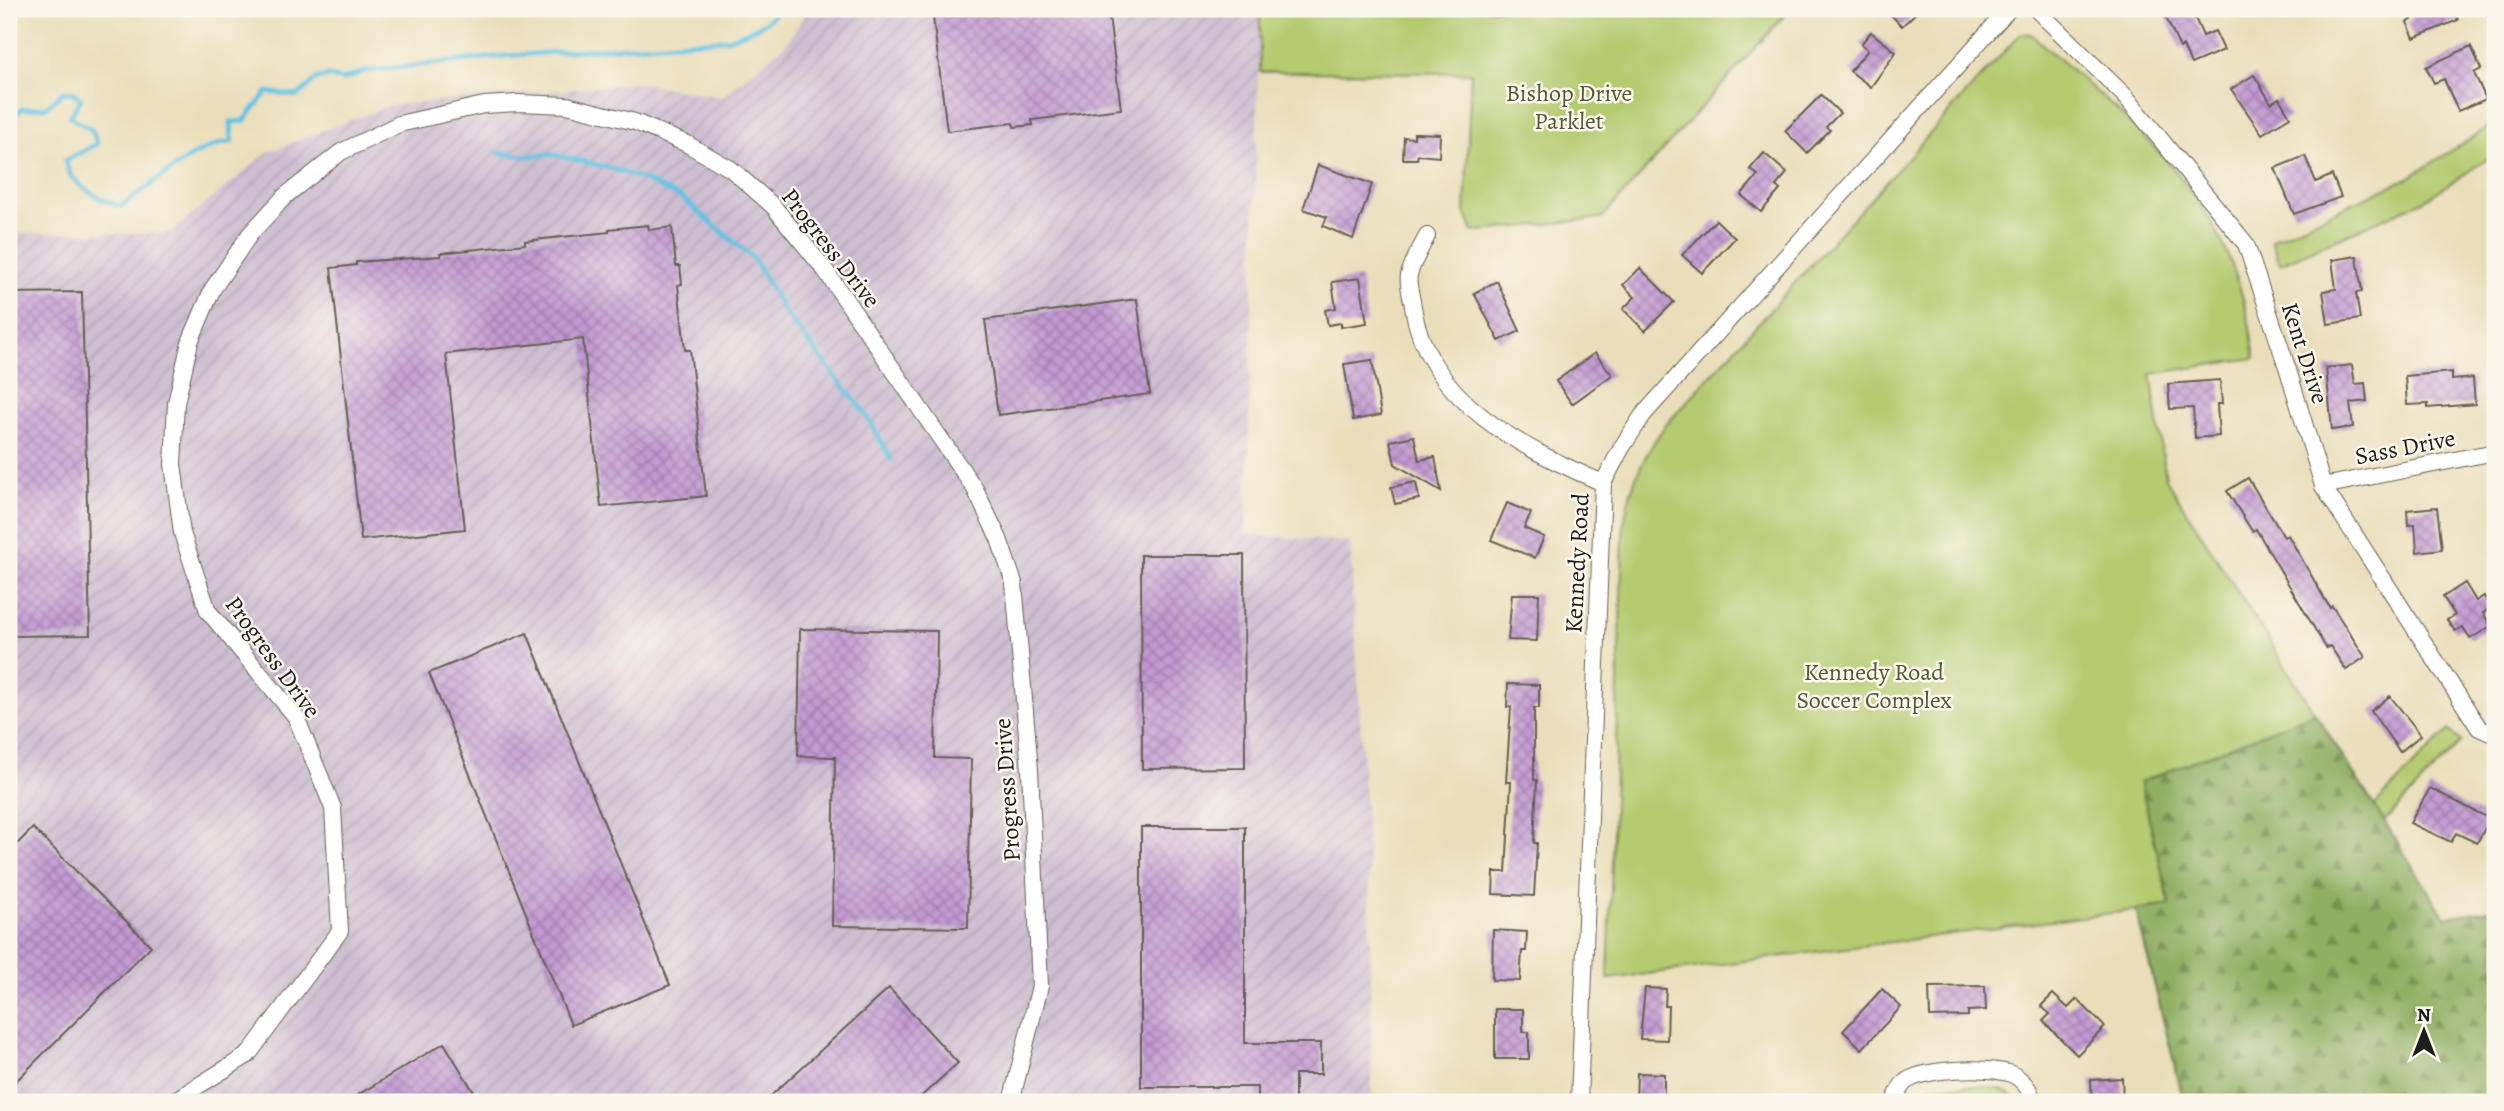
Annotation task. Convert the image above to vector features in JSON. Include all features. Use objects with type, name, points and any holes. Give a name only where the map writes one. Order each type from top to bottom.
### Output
[{"type":"street","name":"Kennedy Road","points":[[1579,1102],[1603,483],[1643,415],[2009,9]]},
{"type":"street","name":"Kent Drive","points":[[2036,9],[2126,97],[2246,244],[2323,486],[2479,728],[2495,735]]},
{"type":"street","name":"Progress Drive","points":[[172,1102],[248,1055],[340,931],[334,808],[296,717],[208,611],[181,533],[173,464],[176,403],[190,342],[212,290],[250,234],[285,195],[341,152],[400,124],[484,105],[519,103],[567,106],[635,122],[687,144],[731,169],[774,206],[825,270],[981,502],[999,539],[1014,583],[1030,770],[1040,986],[1011,1102]]},
{"type":"street","points":[[1427,236],[1409,276],[1415,319],[1429,360],[1461,399],[1495,428],[1603,483]]},
{"type":"street","name":"Sass Drive","points":[[2323,486],[2495,452]]},
{"type":"street","points":[[1894,1102],[1905,1082],[1919,1074],[1973,1069],[2010,1073],[2027,1085],[2033,1102]]},
{"type":"shaded area","points":[[809,9],[1260,9],[1246,535],[1350,542],[1369,871],[1372,1102],[9,1102],[9,233],[170,233],[268,152],[388,106],[639,83],[722,97],[786,44]]},
{"type":"green space","name":"Bishop Drive Parklet","points":[[1260,9],[1790,9],[1602,218],[1473,232],[1465,212],[1471,73],[1260,72]]},
{"type":"green space","name":"Kennedy Road Soccer Complex","points":[[2021,33],[2031,34],[2111,105],[2178,174],[2205,211],[2227,253],[2244,302],[2255,358],[2151,374],[2166,479],[2374,806],[2449,730],[2461,742],[2384,822],[2445,918],[2184,1102],[2136,910],[1608,979],[1623,536],[1627,506],[1641,465],[1664,427]]},
{"type":"green space","points":[[2495,123],[2495,154],[2423,201],[2280,264],[2271,240],[2408,178]]},
{"type":"green space","points":[[2315,713],[2445,917],[2495,909],[2495,1102],[2184,1102],[2136,910],[2170,905],[2140,782]]},
{"type":"green space","points":[[1932,1087],[1991,1088],[2002,1090],[2017,1102],[1913,1102],[1917,1096]]},
{"type":"building","points":[[932,9],[1108,9],[1121,109],[1032,120],[1033,125],[1014,127],[1013,123],[947,131]]},
{"type":"building","points":[[1885,9],[1920,9],[1902,26]]},
{"type":"building","points":[[2162,9],[2191,9],[2203,36],[2215,31],[2224,50],[2191,64],[2183,46],[2180,48]]},
{"type":"building","points":[[2408,9],[2453,9],[2458,20],[2414,38],[2407,22],[2412,20]]},
{"type":"building","points":[[1871,32],[1896,52],[1871,87],[1850,71],[1868,50],[1861,44]]},
{"type":"building","points":[[2471,46],[2481,69],[2474,73],[2486,99],[2458,111],[2444,79],[2434,83],[2426,67]]},
{"type":"building","points":[[2254,75],[2271,103],[2279,98],[2290,117],[2262,134],[2231,89]]},
{"type":"building","points":[[1821,95],[1840,113],[1826,127],[1830,130],[1807,153],[1785,131]]},
{"type":"building","points":[[1414,133],[1440,134],[1439,157],[1418,155],[1417,159],[1403,159],[1404,137],[1414,138]]},
{"type":"building","points":[[1764,153],[1787,173],[1776,186],[1780,190],[1761,212],[1741,195],[1758,175],[1750,169]]},
{"type":"building","points":[[2305,156],[2316,182],[2332,175],[2341,197],[2294,214],[2275,168]]},
{"type":"building","points":[[1318,165],[1372,184],[1353,239],[1323,226],[1327,217],[1303,209]]},
{"type":"building","points":[[1716,220],[1735,238],[1702,273],[1682,255]]},
{"type":"building","points":[[648,225],[649,230],[672,227],[676,266],[680,266],[682,284],[678,285],[685,350],[690,350],[706,496],[601,507],[583,339],[446,354],[465,529],[361,540],[331,268],[356,265],[356,262],[441,256],[440,253],[525,244],[525,241]]},
{"type":"building","points":[[2357,256],[2362,292],[2356,293],[2360,319],[2328,324],[2323,291],[2336,289],[2332,260]]},
{"type":"building","points":[[1640,268],[1674,302],[1645,331],[1623,309],[1635,297],[1623,285]]},
{"type":"building","points":[[1360,278],[1367,323],[1341,327],[1341,323],[1328,325],[1325,310],[1336,308],[1332,282]]},
{"type":"building","points":[[1497,281],[1520,331],[1499,341],[1474,293]]},
{"type":"building","points":[[82,292],[90,635],[9,636],[9,293]]},
{"type":"building","points":[[1137,299],[1150,394],[998,415],[985,320]]},
{"type":"building","points":[[1595,353],[1612,375],[1572,404],[1556,381]]},
{"type":"building","points":[[1372,360],[1381,415],[1353,420],[1344,364]]},
{"type":"building","points":[[2352,365],[2355,384],[2365,383],[2367,401],[2350,403],[2353,427],[2332,430],[2326,368]]},
{"type":"building","points":[[2452,372],[2452,380],[2473,378],[2475,404],[2428,408],[2428,404],[2407,405],[2405,376]]},
{"type":"building","points":[[2220,380],[2222,404],[2217,404],[2219,436],[2195,438],[2193,408],[2170,409],[2168,384]]},
{"type":"building","points":[[1414,436],[1419,460],[1435,457],[1441,491],[1395,464],[1390,441]]},
{"type":"building","points":[[2248,478],[2284,537],[2288,535],[2330,608],[2332,606],[2365,657],[2346,670],[2330,646],[2326,648],[2256,529],[2252,531],[2227,491]]},
{"type":"building","points":[[1416,482],[1419,499],[1395,504],[1391,487]]},
{"type":"building","points":[[1507,503],[1531,513],[1524,528],[1544,537],[1535,558],[1491,540]]},
{"type":"building","points":[[2437,507],[2442,549],[2417,552],[2415,524],[2408,525],[2407,510]]},
{"type":"building","points":[[1141,555],[1244,555],[1245,768],[1142,769]]},
{"type":"building","points":[[2465,583],[2476,601],[2484,596],[2491,608],[2483,613],[2491,626],[2470,639],[2462,627],[2455,631],[2447,620],[2455,615],[2443,597]]},
{"type":"building","points":[[1512,594],[1539,594],[1537,641],[1508,640]]},
{"type":"building","points":[[800,629],[937,631],[935,758],[971,759],[968,928],[832,926],[835,757],[798,756]]},
{"type":"building","points":[[527,633],[670,985],[571,1025],[429,673]]},
{"type":"building","points":[[1508,684],[1539,685],[1539,708],[1534,708],[1534,780],[1537,780],[1534,843],[1537,843],[1534,896],[1493,894],[1494,872],[1506,872],[1511,782],[1506,782],[1511,707],[1507,707]]},
{"type":"building","points":[[2390,696],[2421,735],[2400,752],[2371,711]]},
{"type":"building","points":[[2430,788],[2490,819],[2477,843],[2456,833],[2451,842],[2410,823]]},
{"type":"building","points":[[1141,827],[1245,827],[1245,1043],[1321,1043],[1321,1074],[1295,1074],[1295,1102],[1257,1102],[1257,1087],[1141,1087]]},
{"type":"building","points":[[33,828],[151,946],[9,1088],[9,852]]},
{"type":"building","points":[[1493,930],[1527,932],[1526,951],[1522,951],[1520,981],[1492,980]]},
{"type":"building","points":[[1985,986],[1986,1010],[1968,1011],[1968,1016],[1930,1017],[1929,987]]},
{"type":"building","points":[[889,988],[958,1063],[915,1102],[764,1102]]},
{"type":"building","points":[[1645,988],[1666,989],[1667,1040],[1640,1039]]},
{"type":"building","points":[[1882,989],[1901,1007],[1862,1049],[1843,1031]]},
{"type":"building","points":[[2053,994],[2068,1008],[2077,999],[2105,1027],[2077,1055],[2043,1021],[2050,1014],[2041,1006]]},
{"type":"building","points":[[1495,1009],[1523,1009],[1523,1032],[1529,1032],[1529,1059],[1495,1059]]},
{"type":"building","points":[[444,1043],[480,1102],[346,1102]]},
{"type":"building","points":[[1637,1073],[1664,1074],[1664,1102],[1636,1102]]},
{"type":"building","points":[[2122,1078],[2123,1102],[2092,1102],[2091,1080]]},
{"type":"waterway","points":[[9,120],[22,109],[46,107],[64,92],[72,92],[81,99],[70,117],[92,130],[97,144],[65,161],[69,171],[88,191],[121,206],[205,149],[232,142],[231,122],[244,121],[267,92],[298,96],[316,79],[328,76],[342,80],[366,71],[505,56],[728,39],[762,24],[777,9]]},
{"type":"waterway","points":[[499,153],[528,156],[552,154],[610,168],[642,179],[682,198],[754,259],[784,312],[865,413],[891,459]]}]
